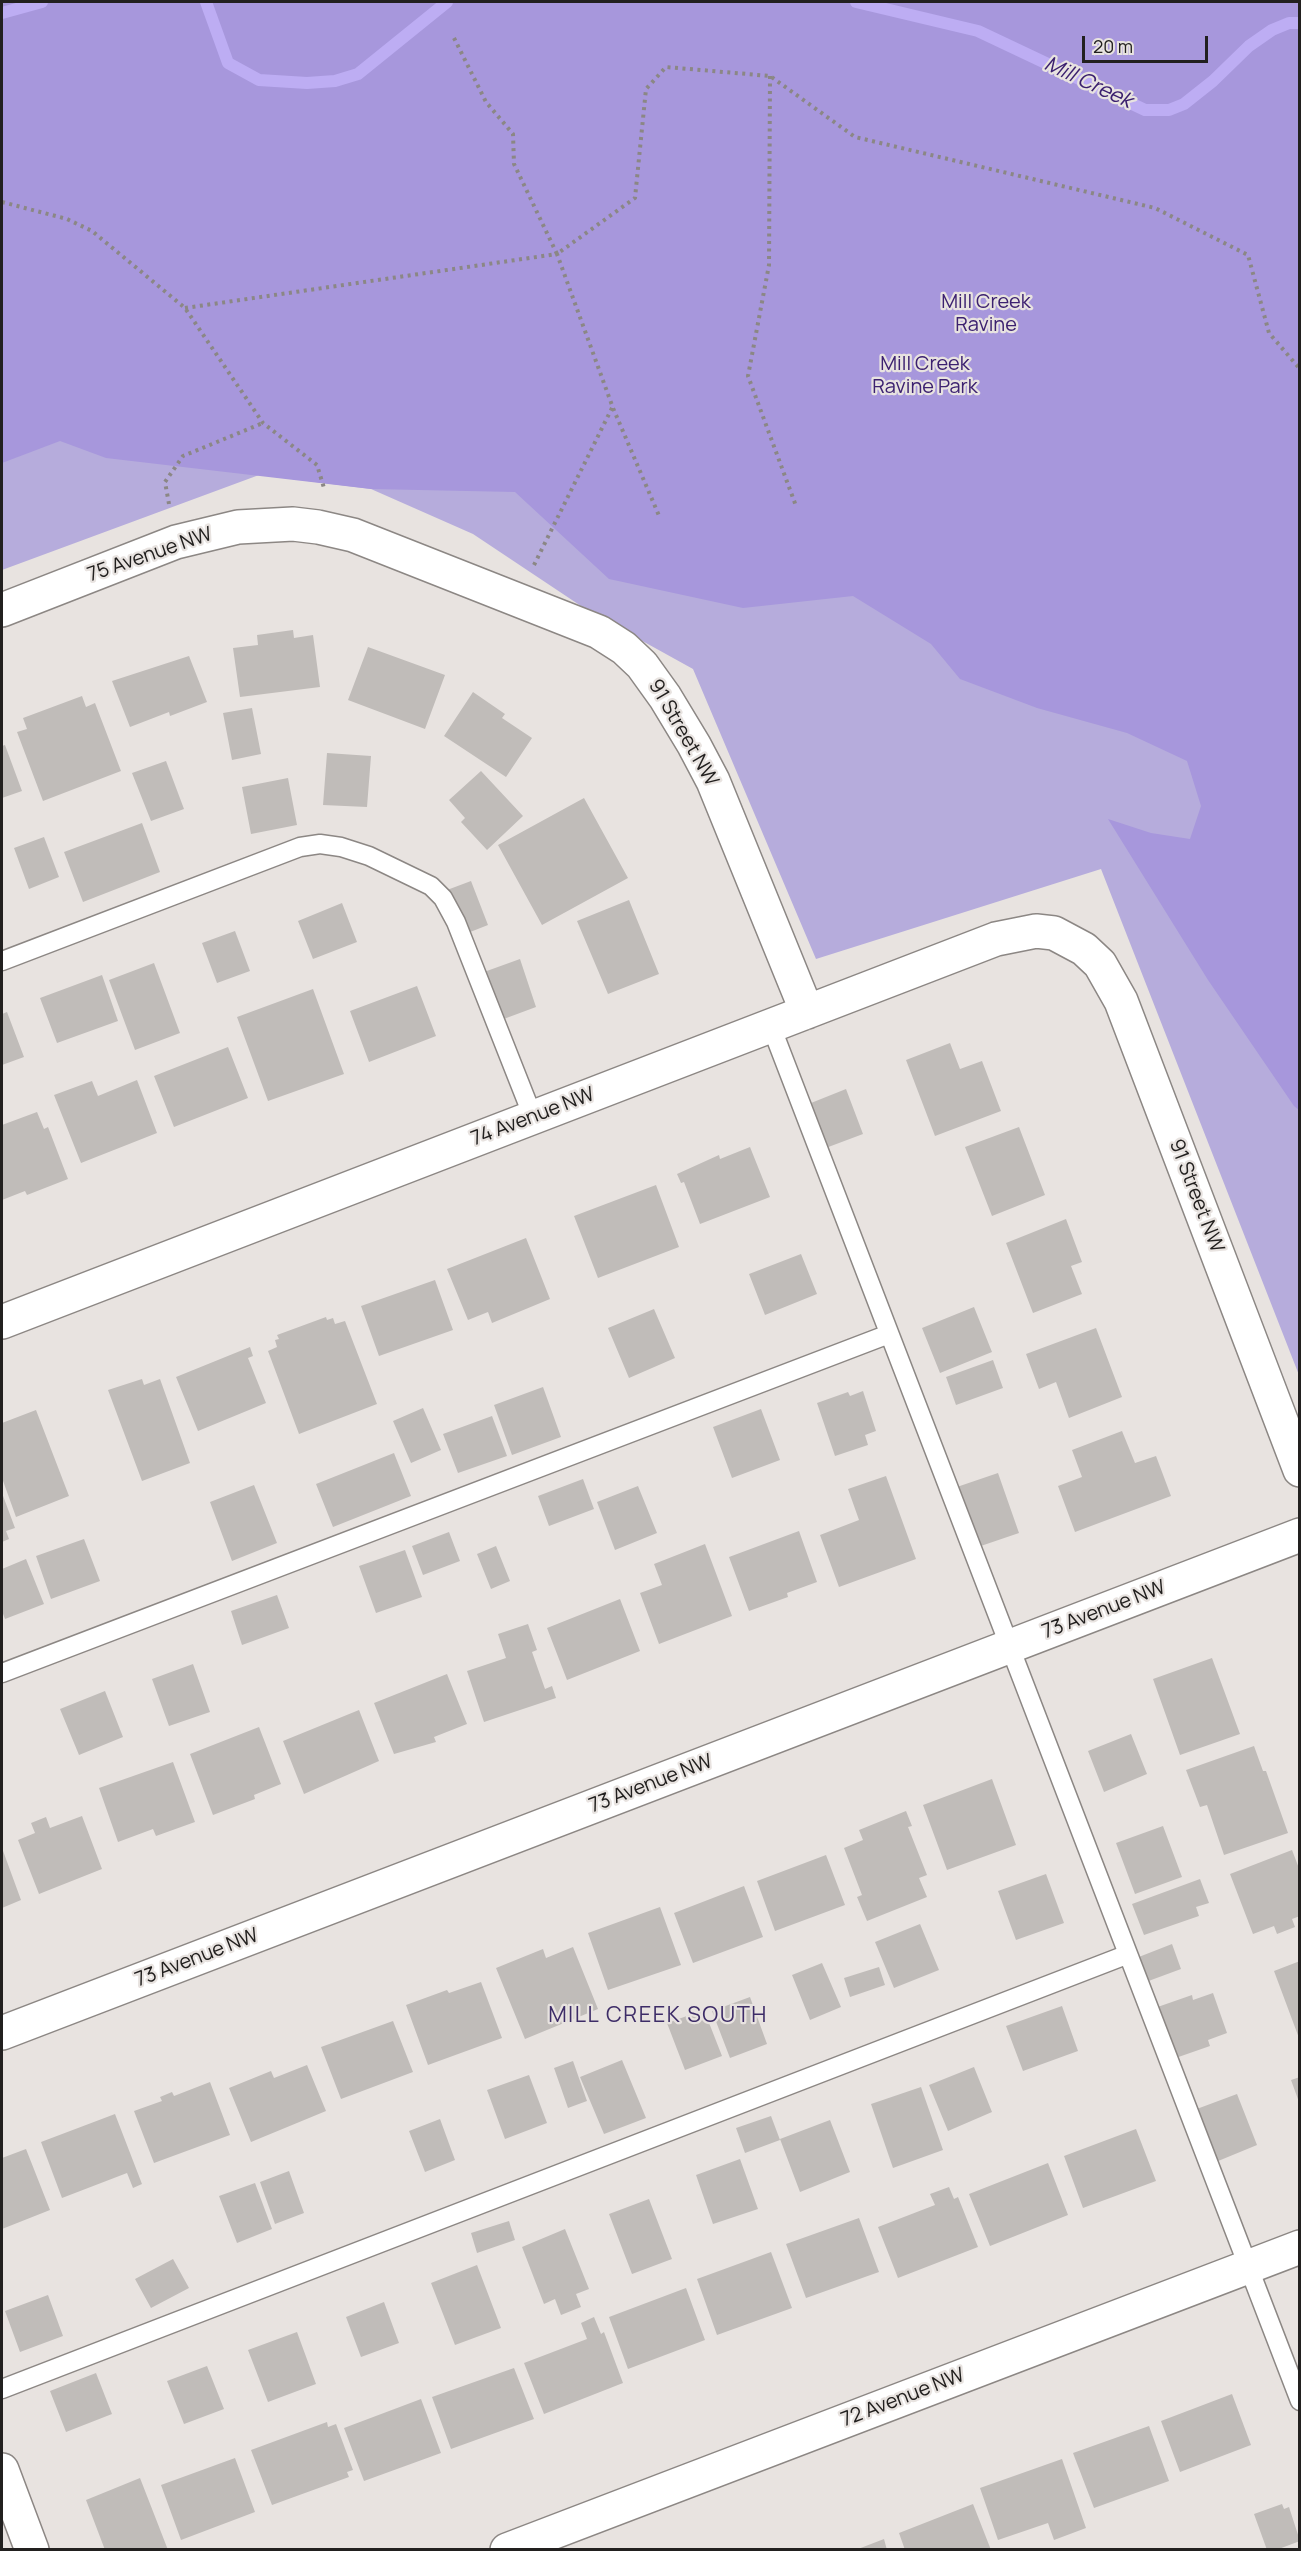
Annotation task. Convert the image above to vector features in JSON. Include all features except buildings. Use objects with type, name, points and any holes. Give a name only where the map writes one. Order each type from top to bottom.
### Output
[{"type":"street","name":"75 Avenue NW","points":[[2,610],[176,542],[207,533],[262,524],[318,527],[339,531]]},
{"type":"street","name":"91 Street NW","points":[[339,531],[517,599],[613,639],[642,665],[665,697],[713,781],[807,1012]]},
{"type":"street","name":"74 Avenue NW","points":[[2,1322],[1014,934],[1036,931],[1068,939]]},
{"type":"street","name":"91 Street NW","points":[[1068,939],[1100,964],[1121,1001],[1299,1470]]},
{"type":"street","name":"73 Avenue NW","points":[[2,2033],[1299,1535]]},
{"type":"street","name":"72 Avenue NW","points":[[507,2550],[1299,2247]]},
{"type":"street","points":[[2,2470],[32,2550]]},
{"type":"lane","points":[[2,961],[300,848],[320,844],[369,855],[420,881],[443,898],[456,922],[533,1117]]},
{"type":"lane","points":[[771,1026],[1299,2401]]},
{"type":"lane","points":[[2,1673],[889,1334]]},
{"type":"lane","points":[[2,2389],[1126,1955]]},
{"type":"path","points":[[454,38],[486,102],[513,134],[514,164],[557,254],[613,408],[660,518]]},
{"type":"path","points":[[185,308],[557,254],[635,198],[646,89],[666,67],[770,76],[855,138],[1155,208],[1248,255],[1269,333],[1299,369]]},
{"type":"path","points":[[770,76],[769,265],[748,376],[796,506]]},
{"type":"path","points":[[2,202],[67,219],[92,231],[185,308],[263,423],[317,465],[339,531]]},
{"type":"path","points":[[517,599],[613,408]]},
{"type":"path","points":[[176,542],[165,482],[183,456],[263,423]]},
{"type":"green space","name":"Mill Creek Ravine","points":[[2,2],[1299,2],[1299,1375],[1101,869],[816,959],[693,669],[590,612],[473,534],[371,489],[259,475],[2,570]]},
{"type":"green space","name":"Mill Creek Ravine","points":[[2,2],[1299,2],[1299,1110],[1294,1106],[1208,980],[1108,819],[1151,833],[1190,839],[1201,806],[1187,761],[1127,733],[1037,708],[960,679],[931,644],[853,596],[743,608],[609,579],[515,492],[371,489],[106,458],[60,441],[2,463]]},
{"type":"waterway","name":"Mill Creek","points":[[2,13],[42,2]]},
{"type":"waterway","name":"Mill Creek","points":[[206,2],[228,63],[259,80],[307,83],[335,81],[358,74],[447,2]]},
{"type":"waterway","name":"Mill Creek","points":[[856,2],[978,31],[1145,110],[1169,110],[1184,104],[1213,81],[1249,46],[1272,30],[1289,23],[1300,23]]},
{"type":"district","name":"MILL CREEK SOUTH","points":[[658,2016]]},
{"type":"park label","name":"Mill Creek Ravine Park","points":[[925,376]]}]
